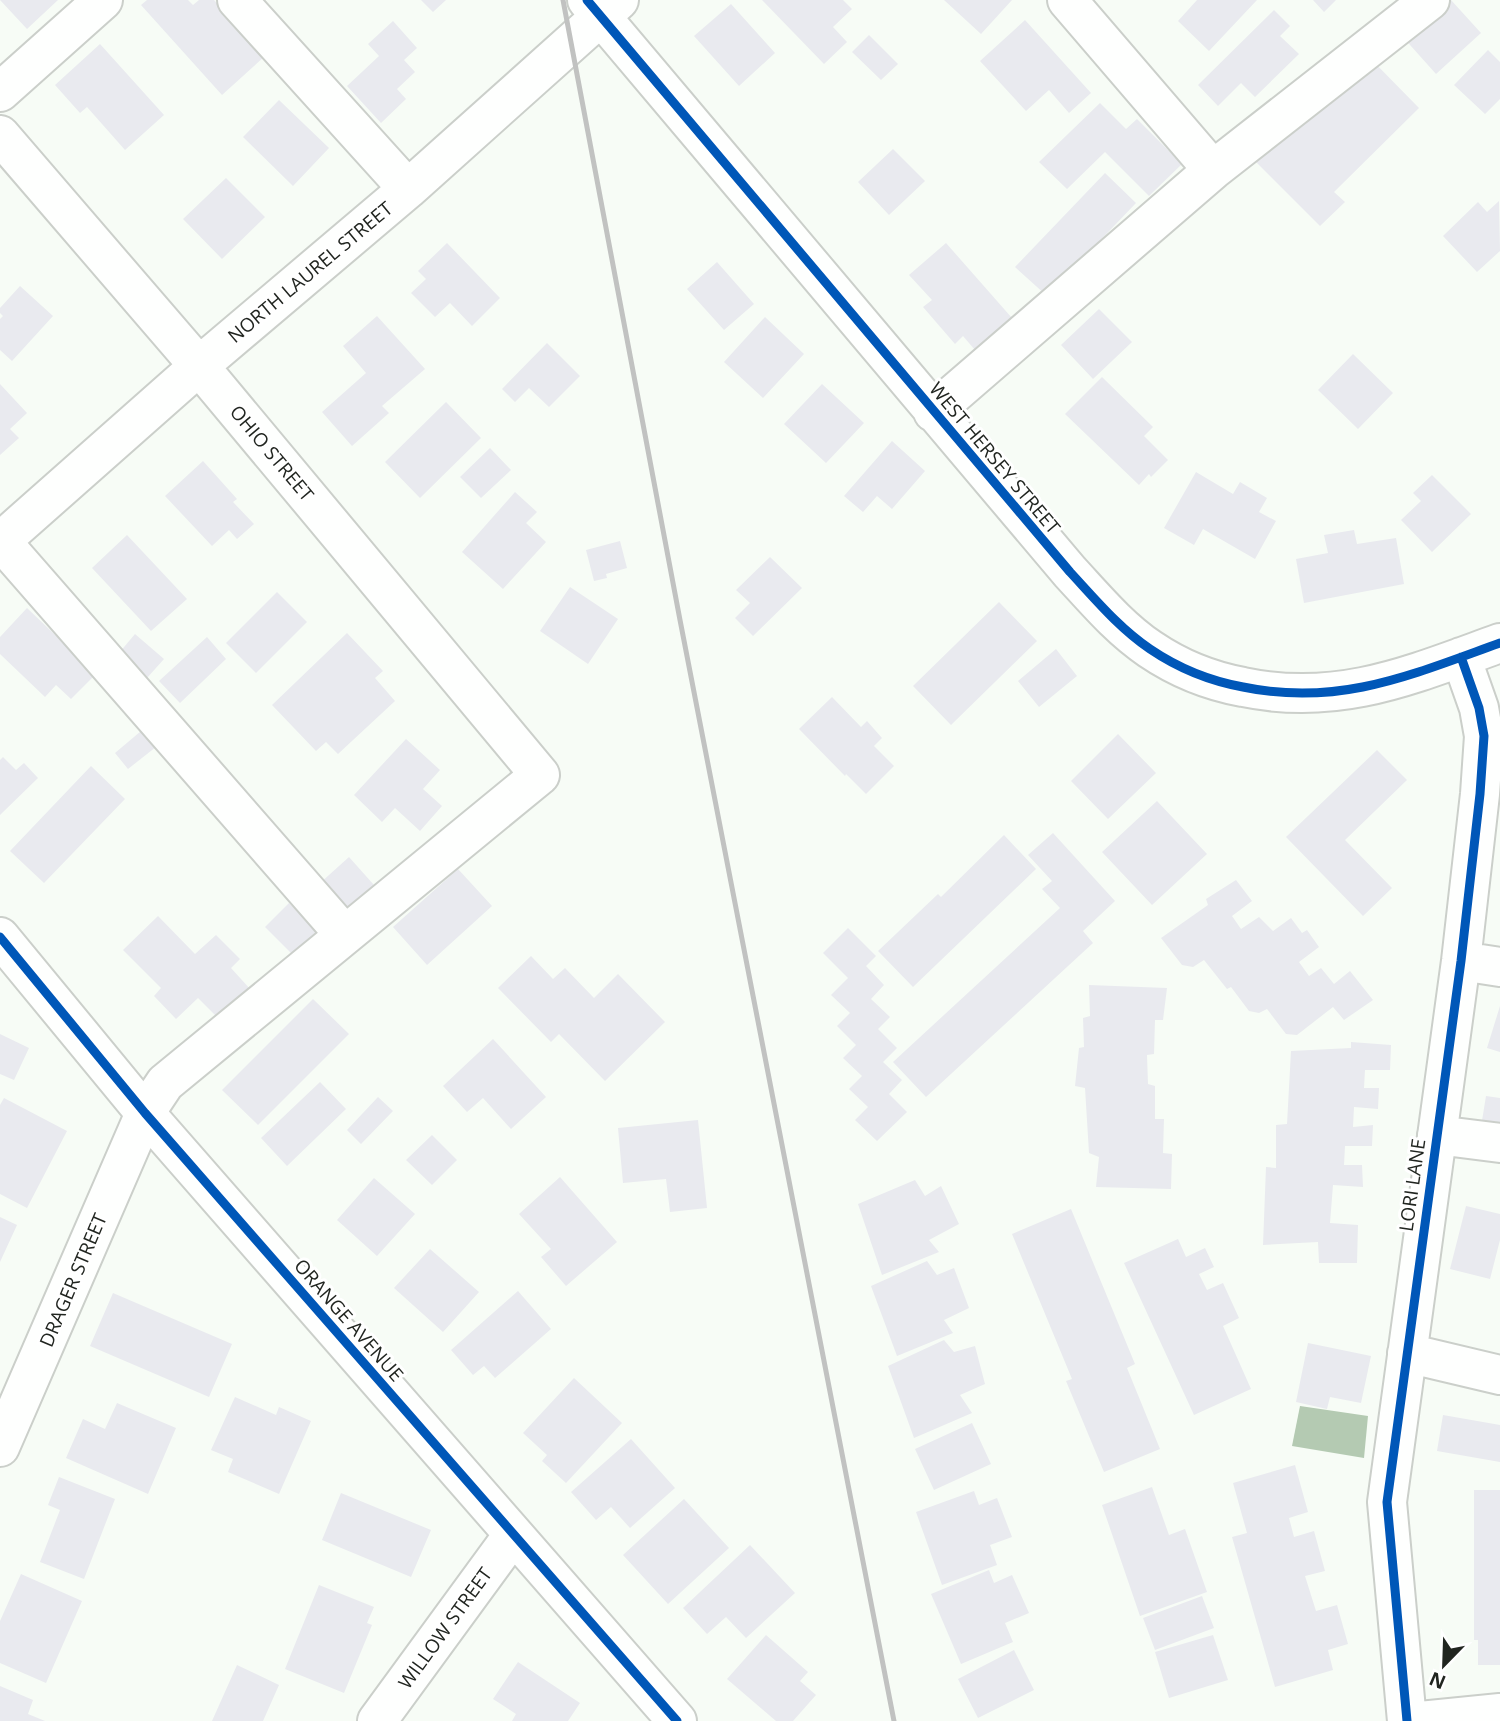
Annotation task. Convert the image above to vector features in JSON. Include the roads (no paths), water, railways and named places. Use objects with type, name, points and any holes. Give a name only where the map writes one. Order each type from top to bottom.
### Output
[{"type":"street","points":[[0,92],[103,0]]},
{"type":"street","points":[[237,0],[408,189]]},
{"type":"street","points":[[1067,0],[1213,170]]},
{"type":"street","points":[[933,412],[1213,170],[1430,0]]},
{"type":"street","name":"NORTH LAUREL STREET","points":[[0,541],[199,366],[408,189],[602,5]]},
{"type":"street","name":"WEST HERSEY STREET","points":[[602,5],[933,412],[1070,572],[1117,622],[1151,650],[1220,683],[1300,695],[1337,693],[1382,684],[1500,643]]},
{"type":"street","name":"OHIO STREET","points":[[0,135],[199,366],[540,775]]},
{"type":"street","points":[[0,541],[345,935]]},
{"type":"street","name":"LORI LANE","points":[[1407,1721],[1387,1502],[1461,961],[1480,794],[1484,736],[1479,708],[1461,657]]},
{"type":"street","name":"DRAGER STREET","points":[[0,1447],[145,1112],[165,1083],[540,775]]},
{"type":"street","name":"ORANGE AVENUE","points":[[0,937],[145,1112],[677,1721]]},
{"type":"street","points":[[1461,961],[1500,967]]},
{"type":"street","points":[[1437,1135],[1500,1143]]},
{"type":"street","points":[[1407,1353],[1500,1375]]},
{"type":"street","name":"WILLOW STREET","points":[[377,1721],[513,1535]]},
{"type":"street","points":[[1420,1721],[1500,1713]]},
{"type":"railway","points":[[563,0],[680,620],[894,1721]]}]
